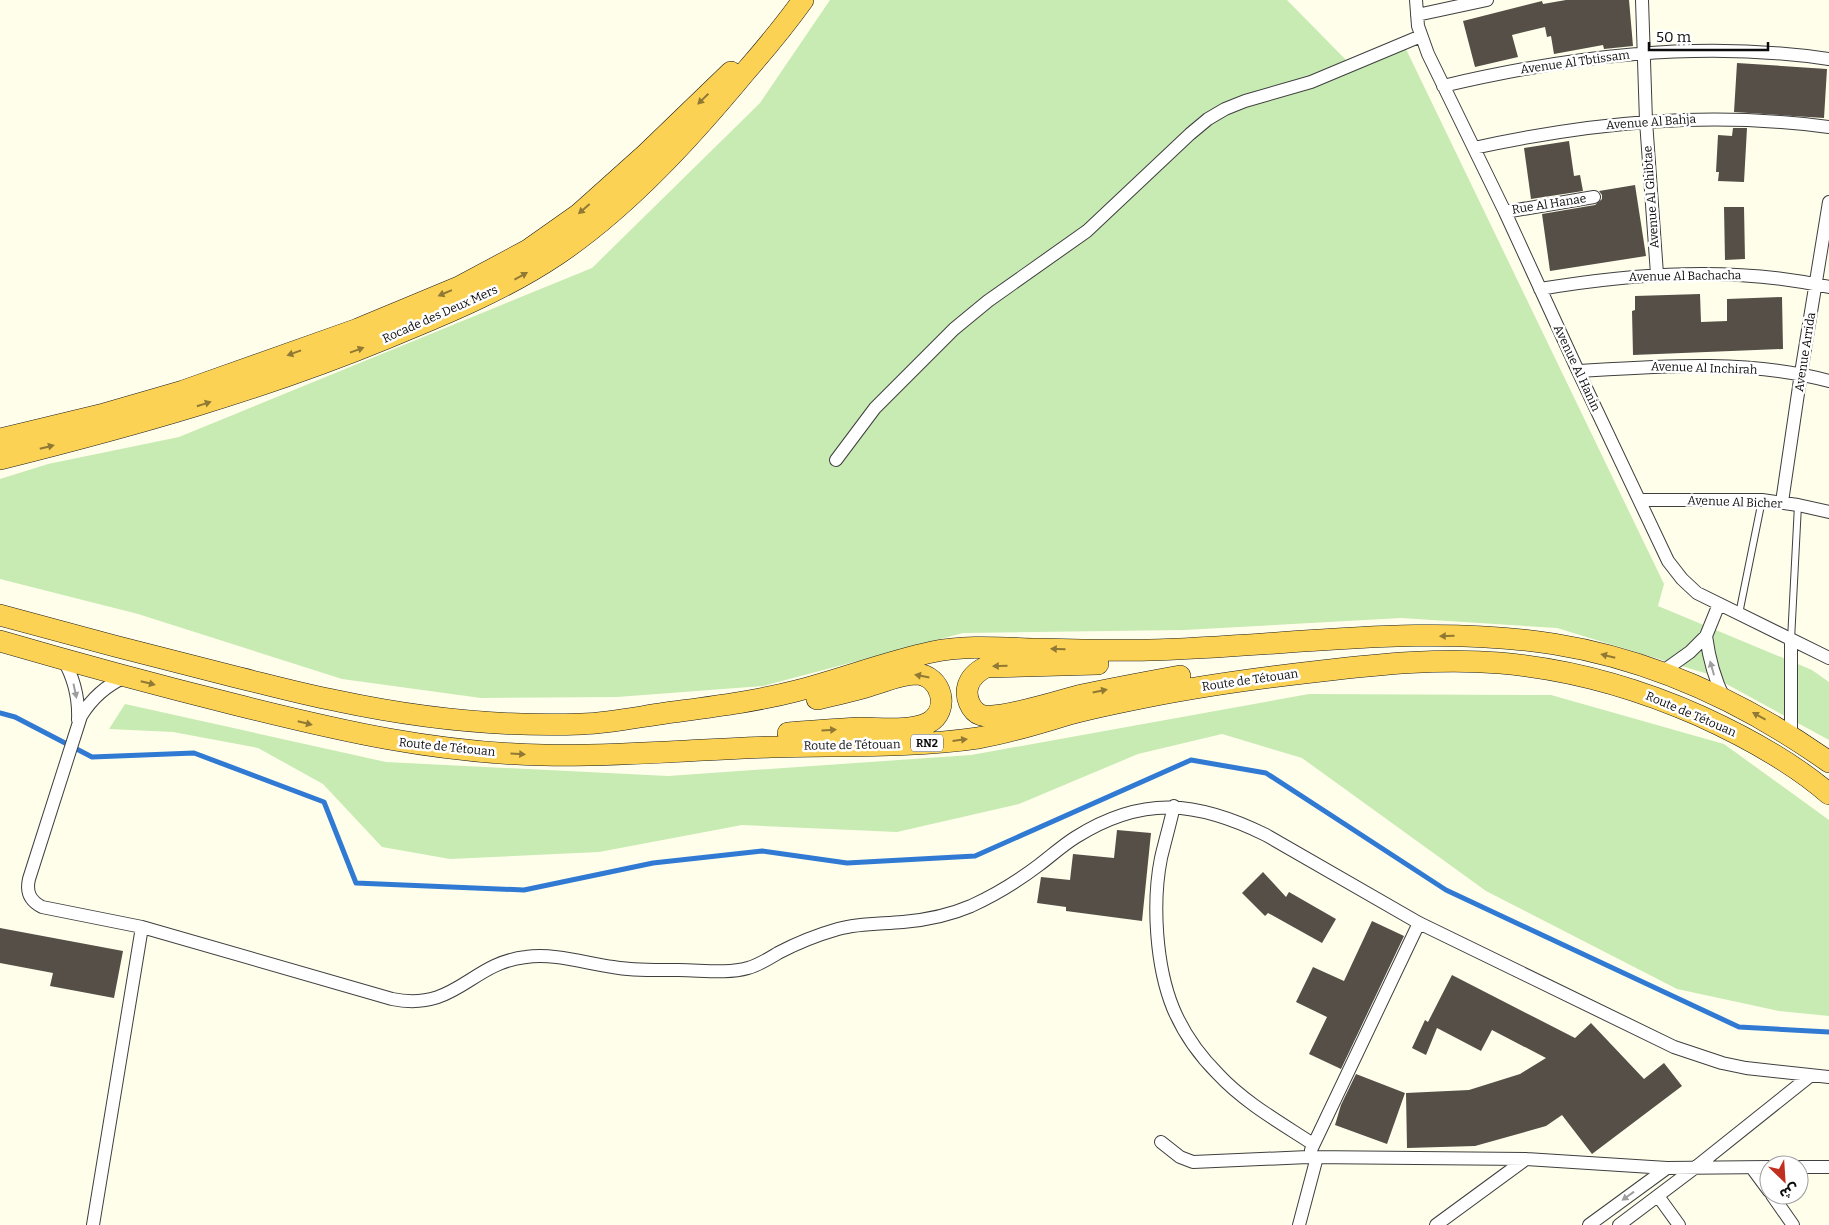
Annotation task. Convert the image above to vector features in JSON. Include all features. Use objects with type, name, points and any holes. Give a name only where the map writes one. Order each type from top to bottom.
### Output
[{"type":"highway","name":"Rocade des Deux Mers","points":[[0,459],[188,410],[270,382],[423,324],[515,280],[560,253],[589,232],[648,178],[713,112],[803,0]]},
{"type":"highway","name":"Rocade des Deux Mers","points":[[0,439],[100,415],[164,397],[296,353],[434,298],[506,263],[549,236],[579,214],[646,154],[706,95],[790,18]]},
{"type":"highway","name":"Route de Tétouan","points":[[0,616],[335,701],[362,706],[442,718],[492,722],[588,724],[760,699],[952,649],[1151,650],[1453,636],[1555,644],[1612,657],[1662,672],[1724,698],[1791,735],[1829,762]]},
{"type":"highway","points":[[1361,666],[1260,667],[1200,673],[1140,683],[1002,715],[990,716],[981,715],[975,711],[968,700],[967,693],[974,674],[986,667],[992,666],[1094,664],[1212,658],[1380,638]]},
{"type":"highway","name":"Route de Tétouan","points":[[0,641],[125,677],[331,729],[379,739],[431,747],[488,752],[589,755],[765,747],[915,744],[961,740],[1004,733],[1076,712],[1164,694],[1265,677],[1361,666],[1442,661],[1499,663],[1558,671],[1613,684],[1665,700],[1723,726],[1770,751],[1812,779],[1829,794]]},
{"type":"highway","points":[[588,724],[689,720],[739,714],[804,703],[916,674],[930,678],[935,683],[941,696],[941,704],[935,717],[929,722],[911,728],[858,728],[733,737],[671,743],[589,755]]},
{"type":"street","name":"Avenue Al Hanin","points":[[1416,0],[1416,15],[1421,36],[1443,86],[1505,212],[1668,561],[1688,586],[1697,593],[1829,658]]},
{"type":"street","points":[[1416,15],[1487,0]]},
{"type":"street","name":"Avenue Al Ghibtae","points":[[1642,0],[1646,121],[1656,274]]},
{"type":"street","points":[[836,460],[875,408],[954,329],[988,301],[1087,231],[1190,134],[1208,120],[1225,109],[1245,101],[1311,82],[1421,36]]},
{"type":"street","name":"Avenue Al Tbtissam","points":[[1443,86],[1543,65],[1644,53],[1696,50],[1747,51],[1829,59]]},
{"type":"street","name":"Avenue Al Bahja","points":[[1474,148],[1569,130],[1646,121],[1695,118],[1744,119],[1829,127]]},
{"type":"street","name":"Rue Al Hanae","points":[[1505,212],[1594,197]]},
{"type":"street","name":"Avenue Arrida","points":[[1782,502],[1800,373],[1829,202]]},
{"type":"street","name":"Avenue Al Bachacha","points":[[1540,289],[1598,279],[1656,274],[1736,275],[1829,287]]},
{"type":"street","name":"Avenue Al Inchirah","points":[[1578,371],[1661,366],[1726,367],[1800,373],[1829,381]]},
{"type":"street","name":"Avenue Al Bicher","points":[[1640,500],[1762,500],[1782,502],[1829,512]]},
{"type":"street","points":[[1662,672],[1690,652],[1706,636],[1719,604]]},
{"type":"street","points":[[1706,636],[1710,662],[1724,698]]},
{"type":"street","points":[[1791,640],[1791,735]]},
{"type":"street","points":[[63,659],[72,676],[77,696],[77,725]]},
{"type":"street","points":[[125,677],[107,686],[92,699],[77,725],[29,879],[28,893],[36,904],[42,907],[142,927],[404,1002],[418,1002],[444,996],[488,969],[510,960],[528,956],[552,957],[618,968],[734,970],[748,968],[816,936],[840,928],[868,923],[903,922],[937,917],[969,906],[1010,885],[1075,838],[1100,824],[1124,814],[1152,808],[1174,806],[1199,810],[1244,824],[1419,923],[1674,1047],[1738,1066],[1829,1077]]},
{"type":"street","points":[[1174,806],[1161,859],[1156,914],[1162,966],[1173,1008],[1194,1044],[1219,1075],[1267,1114],[1314,1144]]},
{"type":"street","points":[[1299,1225],[1314,1144],[1419,923]]},
{"type":"street","points":[[93,1225],[142,927]]},
{"type":"street","points":[[1619,1225],[1696,1167],[1810,1076]]},
{"type":"street","points":[[1161,1142],[1180,1157],[1193,1162],[1312,1157],[1526,1160],[1667,1168],[1759,1168]]},
{"type":"street","points":[[1436,1225],[1526,1160]]},
{"type":"street","points":[[1809,1167],[1829,1167]]},
{"type":"street","points":[[1589,1225],[1667,1168]]},
{"type":"street","points":[[1752,1168],[1759,1177]]},
{"type":"street","points":[[1658,1196],[1678,1225]]},
{"type":"street","points":[[1779,1205],[1793,1225]]},
{"type":"lane","points":[[1739,614],[1762,500]]},
{"type":"lane","points":[[1791,640],[1798,505]]},
{"type":"green space","points":[[830,0],[1287,0],[1347,61],[1405,47],[1664,584],[1658,606],[1812,670],[1829,682],[1829,740],[1708,674],[1557,628],[1401,618],[1184,630],[963,633],[763,686],[617,697],[481,698],[342,679],[138,614],[0,579],[0,479],[48,464],[179,437],[592,268],[760,103]]},
{"type":"green space","points":[[1309,694],[1551,695],[1724,744],[1829,820],[1829,1016],[1779,1011],[1677,989],[1486,891],[1302,758],[1222,734],[1138,754],[1019,804],[897,832],[742,825],[599,852],[450,859],[382,847],[323,784],[258,748],[173,732],[109,729],[125,704],[386,762],[668,776],[971,755]]},
{"type":"building","points":[[1566,0],[1629,0],[1633,46],[1604,49],[1603,45],[1554,54],[1551,36],[1547,37],[1545,27],[1512,35],[1518,57],[1475,67],[1463,21],[1542,1],[1543,4]]},
{"type":"building","points":[[1737,63],[1827,69],[1824,118],[1734,112]]},
{"type":"building","points":[[1733,128],[1747,128],[1744,182],[1718,181],[1719,172],[1716,172],[1718,135],[1732,136]]},
{"type":"building","points":[[1569,141],[1574,176],[1580,175],[1583,191],[1531,199],[1524,148]]},
{"type":"building","points":[[1635,185],[1646,256],[1550,271],[1542,214],[1595,205],[1602,199],[1599,191]]},
{"type":"building","points":[[1724,207],[1744,207],[1745,259],[1725,260]]},
{"type":"building","points":[[1700,294],[1701,322],[1727,321],[1727,299],[1782,297],[1783,349],[1633,355],[1632,311],[1635,310],[1635,296]]},
{"type":"building","points":[[1117,830],[1151,833],[1142,921],[1066,911],[1066,907],[1037,903],[1041,877],[1070,880],[1073,854],[1114,858]]},
{"type":"building","points":[[1263,872],[1286,897],[1289,892],[1336,919],[1322,943],[1268,913],[1265,916],[1242,893]]},
{"type":"building","points":[[1372,921],[1404,936],[1341,1069],[1309,1054],[1327,1017],[1296,1002],[1313,967],[1344,981]]},
{"type":"building","points":[[0,928],[123,951],[114,998],[50,986],[53,973],[0,963]]},
{"type":"building","points":[[1452,975],[1575,1038],[1591,1023],[1644,1079],[1664,1063],[1682,1086],[1592,1154],[1562,1115],[1546,1126],[1475,1146],[1407,1148],[1406,1093],[1469,1090],[1520,1074],[1546,1058],[1492,1030],[1481,1051],[1437,1028],[1426,1055],[1412,1048],[1425,1020],[1428,1022]]},
{"type":"building","points":[[1356,1074],[1405,1093],[1387,1144],[1335,1125],[1341,1105]]},
{"type":"waterway","points":[[0,713],[15,717],[92,757],[194,753],[324,802],[356,883],[524,890],[653,863],[762,851],[847,863],[975,856],[1191,760],[1266,773],[1446,890],[1739,1027],[1829,1032]]}]
